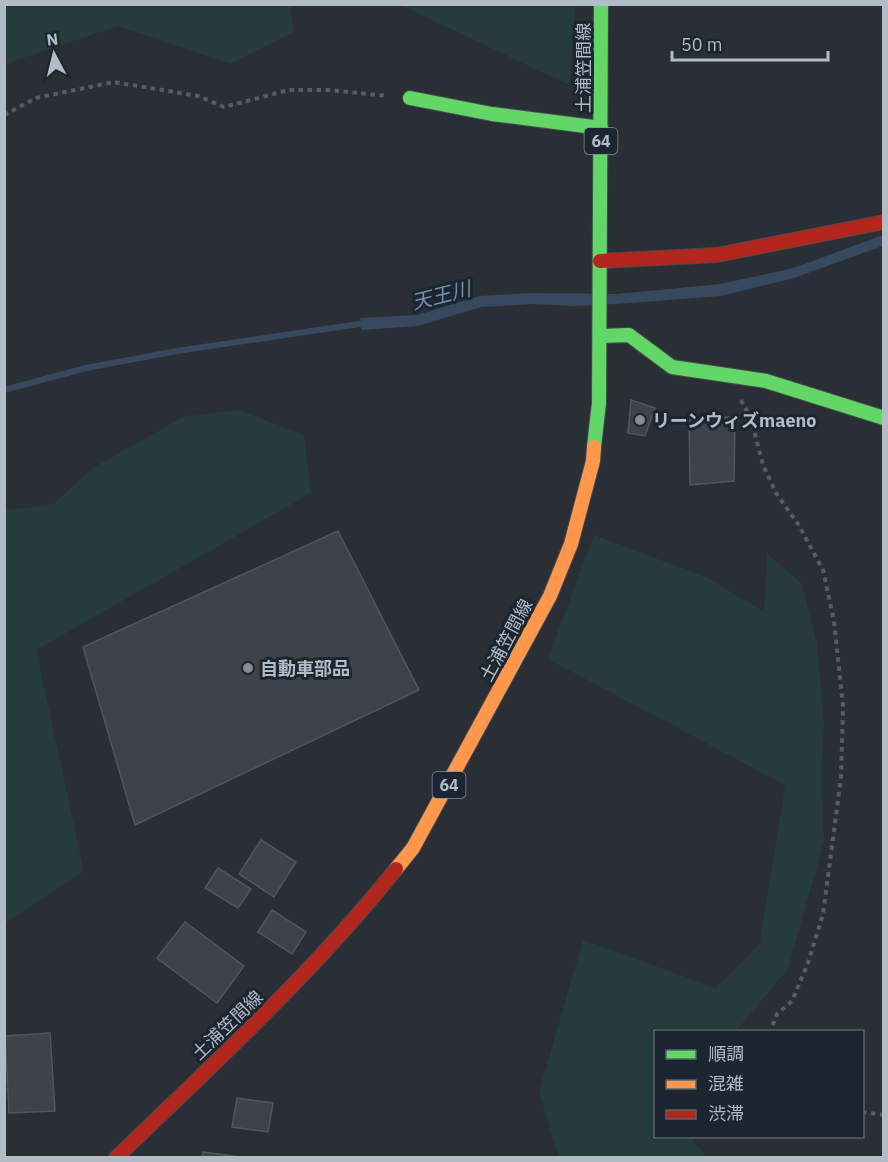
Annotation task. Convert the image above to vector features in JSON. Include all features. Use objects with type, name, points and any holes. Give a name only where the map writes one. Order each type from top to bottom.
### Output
[{"type":"main road","name":"土浦笠間線","points":[[116,1158],[284,994],[364,909],[413,848],[518,659],[550,596],[572,544],[593,461],[599,403],[601,4]]},
{"type":"main road","points":[[410,98],[492,114],[602,128]]},
{"type":"main road","points":[[600,261],[717,255],[884,222]]},
{"type":"main road","points":[[601,336],[629,335],[672,367],[766,381],[884,418]]},
{"type":"path","points":[[4,115],[36,98],[114,82],[198,96],[224,106],[289,90],[329,90],[410,98]]},
{"type":"path","points":[[728,374],[751,419],[763,465],[776,493],[798,524],[823,570],[834,621],[843,706],[841,778],[823,914],[808,963],[792,1000],[777,1014],[771,1030]]},
{"type":"path","points":[[864,1112],[884,1115]]},
{"type":"green space","points":[[4,5],[290,5],[294,32],[230,64],[118,26],[5,64]]},
{"type":"green space","points":[[405,5],[575,5],[569,85],[405,7]]},
{"type":"green space","points":[[239,410],[304,435],[311,493],[36,650],[84,871],[5,923],[5,508],[8,510],[54,504],[91,469],[185,416]]},
{"type":"green space","points":[[594,535],[708,578],[764,612],[767,553],[802,584],[817,644],[824,724],[821,775],[824,841],[788,969],[737,1030],[654,1030],[654,1138],[691,1138],[707,1157],[559,1157],[539,1092],[583,940],[716,988],[760,943],[785,785],[548,659]]},
{"type":"water","points":[[883,235],[883,246],[794,278],[721,296],[575,306],[534,304],[481,307],[418,326],[361,330],[360,318],[417,315],[480,296],[534,293],[617,294],[720,284],[794,268]]},
{"type":"building","name":"リーンウィズmaeno","points":[[631,400],[655,408],[645,436],[628,433]]},
{"type":"building","points":[[735,417],[734,481],[690,485],[689,418]]},
{"type":"building","name":"自動車部品","points":[[338,531],[419,690],[135,825],[83,647]]},
{"type":"building","points":[[261,840],[296,862],[274,897],[239,874]]},
{"type":"building","points":[[218,868],[251,889],[238,908],[205,888]]},
{"type":"building","points":[[272,910],[306,932],[292,954],[258,932]]},
{"type":"building","points":[[185,922],[244,966],[217,1003],[157,958]]},
{"type":"building","points":[[50,1033],[55,1111],[9,1113],[5,1036]]},
{"type":"building","points":[[237,1098],[273,1103],[268,1132],[232,1127]]},
{"type":"building","points":[[203,1152],[247,1158],[202,1158]]},
{"type":"waterway","name":"天王川","points":[[4,390],[86,368],[177,351],[366,323]]},
{"type":"traffic: fast","points":[[594,447],[599,403],[601,4]]},
{"type":"traffic: fast","points":[[410,98],[492,114],[601,128]]},
{"type":"traffic: fast","points":[[601,336],[629,335],[672,367],[766,381],[884,418]]},
{"type":"traffic: slow","points":[[396,869],[413,848],[550,596],[571,544],[593,461],[594,447]]},
{"type":"traffic: jam","points":[[600,261],[717,255],[884,222]]},
{"type":"traffic: jam","points":[[116,1158],[296,982],[364,908],[396,869]]},
{"type":"place","name":"リーンウィズmaeno","points":[[640,420]]},
{"type":"place","name":"自動車部品","points":[[248,668]]}]
